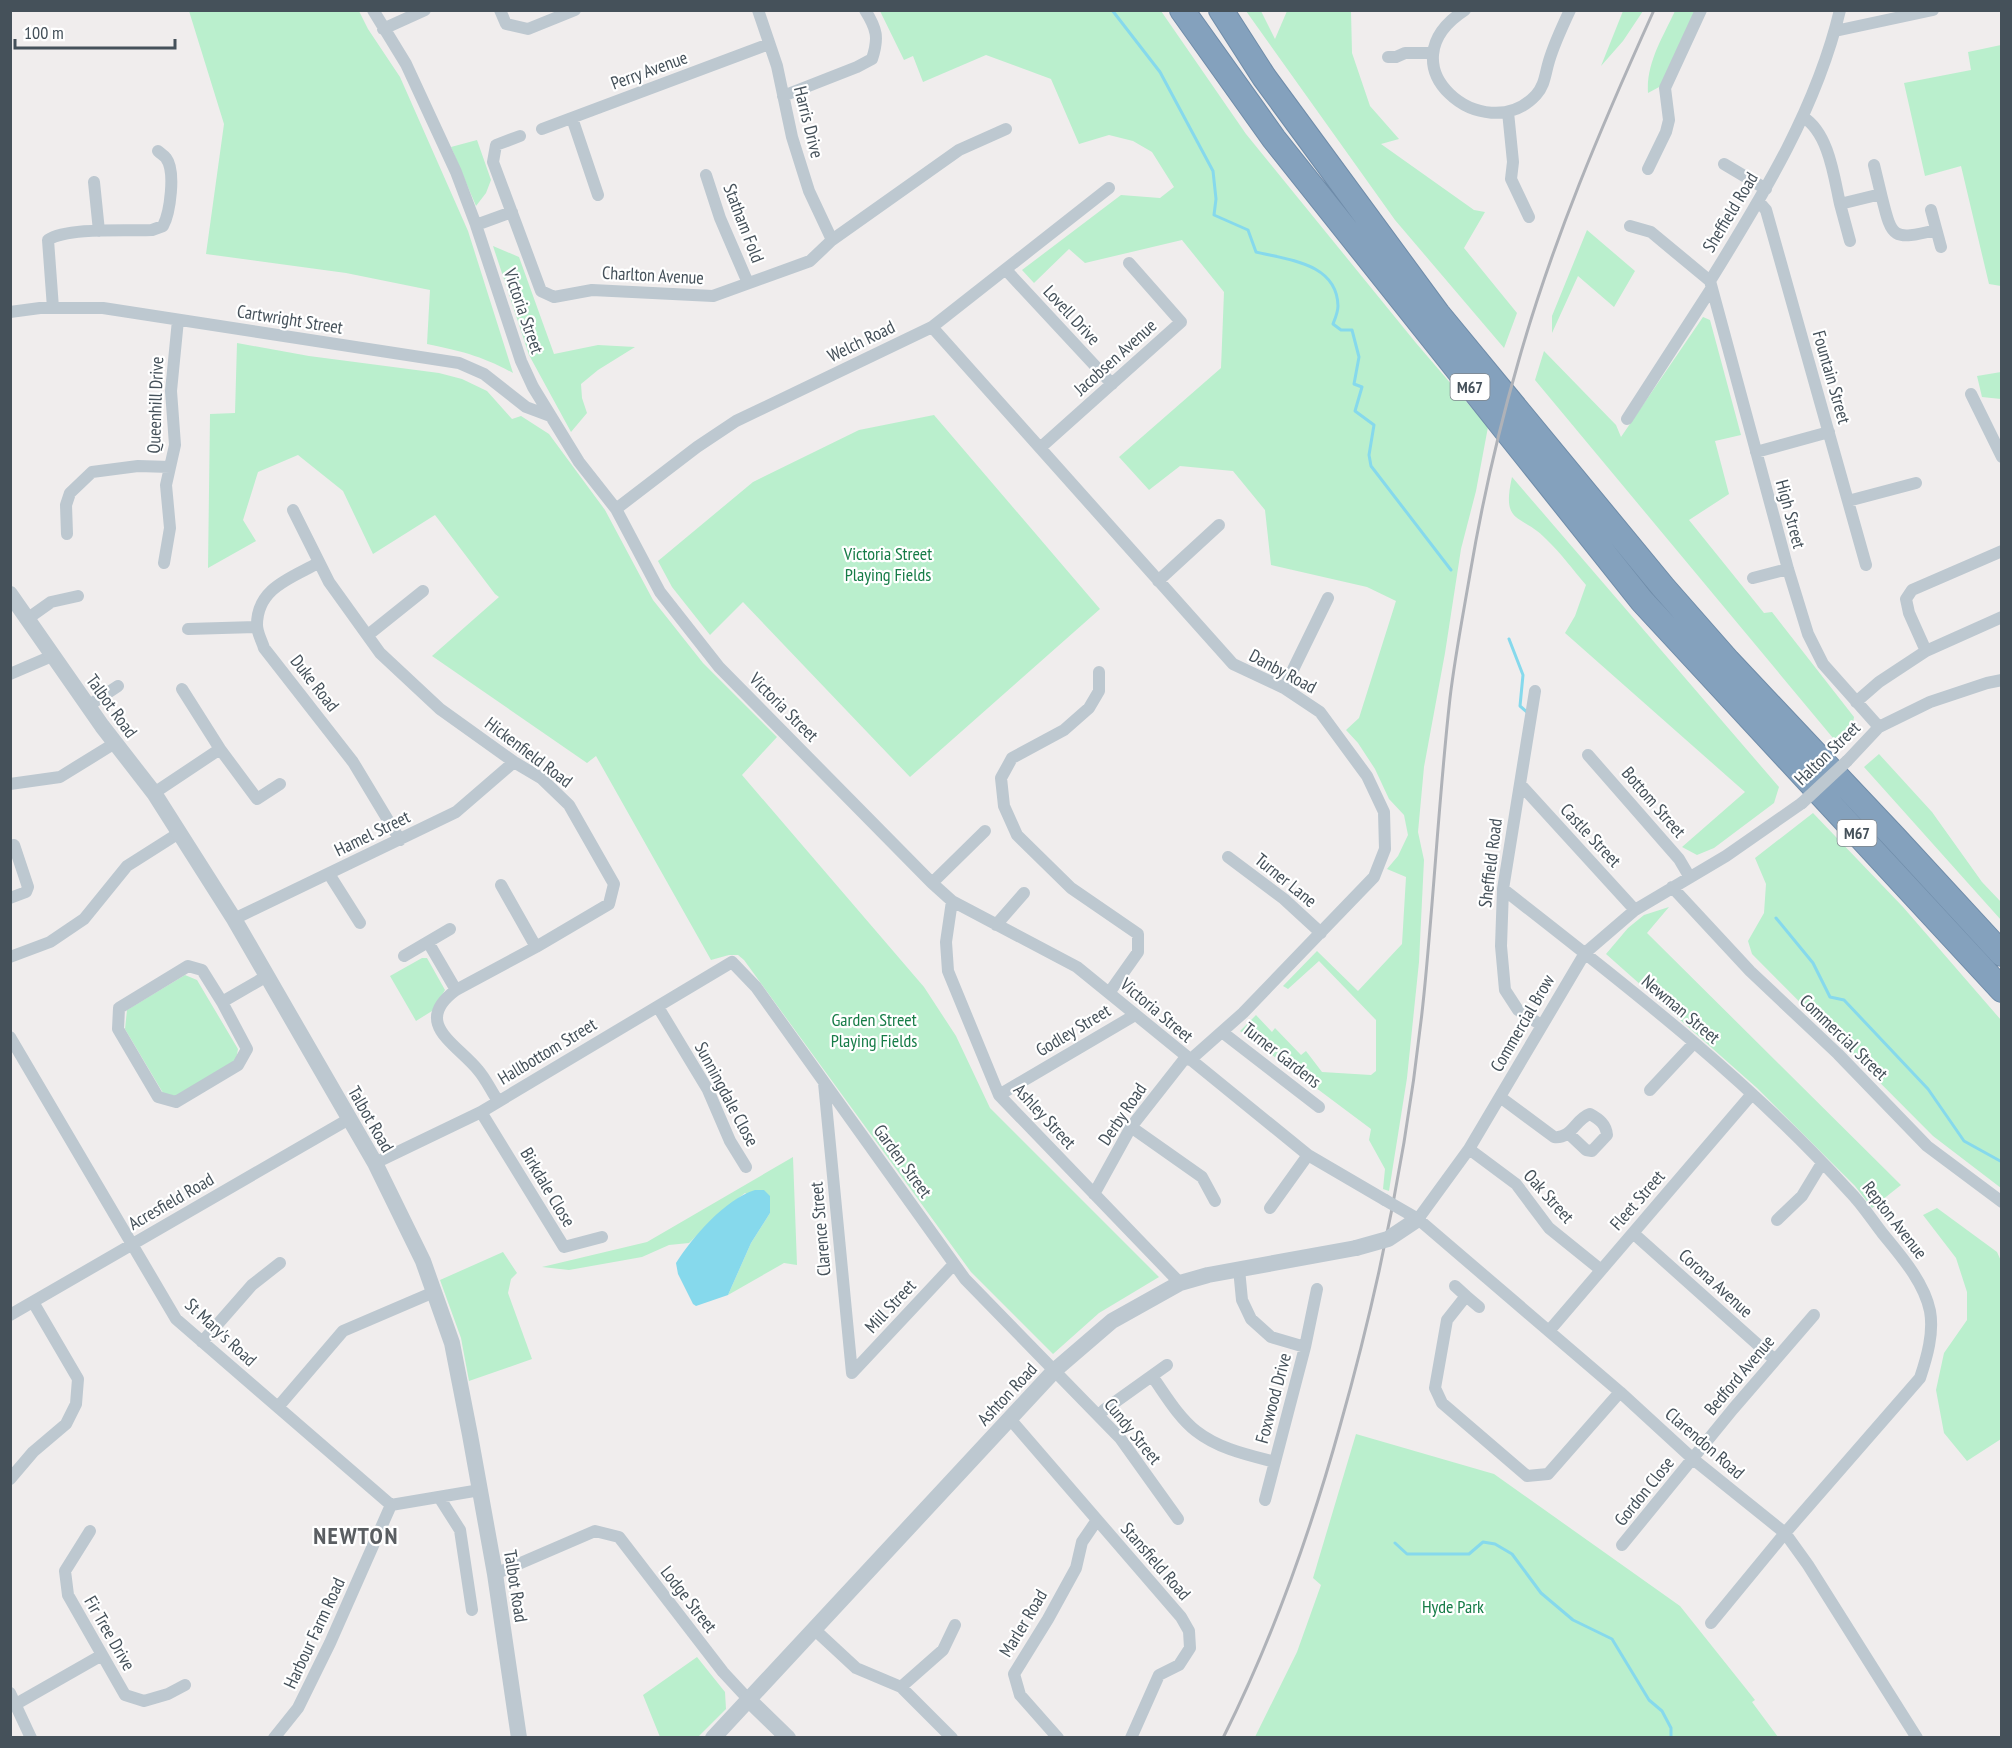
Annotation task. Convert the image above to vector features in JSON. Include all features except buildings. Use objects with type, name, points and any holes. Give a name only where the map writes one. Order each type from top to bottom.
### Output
[{"type":"highway","name":"M67","points":[[1182,10],[1274,139],[1642,601],[2001,990]]},
{"type":"highway","name":"M67","points":[[1221,10],[1264,77],[1438,314],[1663,587],[1728,661],[1888,830],[2001,954]]},
{"type":"street","name":"Victoria Street","points":[[373,10],[406,64],[456,172],[521,361],[534,387],[579,462],[616,509],[660,592],[719,667],[952,901],[1077,967],[1308,1155],[1418,1219]]},
{"type":"street","points":[[383,29],[425,10]]},
{"type":"street","points":[[500,10],[506,24],[528,29],[575,10]]},
{"type":"street","name":"Harris Drive","points":[[758,10],[809,191],[832,240]]},
{"type":"street","points":[[783,96],[872,59],[878,41],[872,22],[865,10]]},
{"type":"street","points":[[1465,10],[1442,28],[1434,44],[1433,62],[1437,77],[1458,101],[1482,111],[1508,112],[1523,106],[1540,89],[1570,10]]},
{"type":"street","points":[[1648,169],[1666,132],[1669,120],[1665,88],[1701,10]]},
{"type":"street","name":"Sheffield Road","points":[[1627,419],[1766,189],[1803,117],[1821,74],[1840,10]]},
{"type":"street","points":[[1835,31],[1933,10]]},
{"type":"street","name":"Perry Avenue","points":[[542,129],[769,44]]},
{"type":"street","points":[[1388,57],[1396,57],[1405,53],[1433,53]]},
{"type":"street","points":[[1508,112],[1513,162],[1510,179],[1529,217]]},
{"type":"street","points":[[1803,117],[1811,122],[1823,142],[1850,241]]},
{"type":"street","points":[[572,118],[598,195]]},
{"type":"street","name":"Charlton Avenue","points":[[520,136],[496,146],[493,162],[541,291],[554,297],[592,290],[713,296],[810,261],[832,240],[960,150],[1006,129]]},
{"type":"street","points":[[53,308],[48,240],[68,232],[152,230],[163,226],[168,214],[171,175],[166,158],[159,152]]},
{"type":"street","points":[[1724,164],[1766,189]]},
{"type":"street","points":[[1874,165],[1889,226],[1896,234],[1909,237],[1936,230]]},
{"type":"street","name":"Statham Fold","points":[[706,175],[720,218],[748,283]]},
{"type":"street","points":[[94,182],[99,231]]},
{"type":"street","name":"Welch Road","points":[[616,509],[697,447],[736,421],[932,327],[1109,189]]},
{"type":"street","points":[[1840,204],[1881,194]]},
{"type":"street","name":"Fountain Street","points":[[1759,201],[1766,210],[1866,566]]},
{"type":"street","points":[[1931,210],[1941,247]]},
{"type":"street","points":[[476,225],[512,212]]},
{"type":"street","points":[[1630,226],[1651,232],[1710,285]]},
{"type":"street","name":"Jacobsen Avenue","points":[[1040,448],[1181,322],[1129,263]]},
{"type":"street","name":"Lovell Drive","points":[[1006,270],[1112,384]]},
{"type":"street","name":"High Street","points":[[1710,285],[1808,634],[1823,664],[1879,727]]},
{"type":"street","name":"Cartwright Street","points":[[10,312],[53,308],[103,308],[459,363],[484,374],[526,406],[550,416]]},
{"type":"street","name":"Queenhill Drive","points":[[164,563],[170,528],[166,485],[175,446],[171,391],[178,320]]},
{"type":"street","name":"Danby Road","points":[[932,327],[1233,664],[1284,688],[1320,712],[1367,776],[1384,812],[1385,849],[1374,877],[1243,1013],[1188,1059]]},
{"type":"street","points":[[1971,394],[2001,458]]},
{"type":"street","points":[[1756,452],[1829,432]]},
{"type":"street","points":[[67,534],[66,505],[69,493],[92,472],[138,466],[170,467]]},
{"type":"street","points":[[1848,501],[1916,483]]},
{"type":"street","name":"Hickenfield Road","points":[[293,510],[329,582],[380,653],[440,708],[514,762],[541,778],[570,805],[614,884],[609,904],[456,990],[446,997],[439,1010],[439,1028],[448,1042],[478,1070],[498,1101]]},
{"type":"street","points":[[1158,580],[1219,525]]},
{"type":"street","points":[[1926,651],[1909,613],[1906,599],[1912,590],[2001,551]]},
{"type":"street","points":[[188,629],[257,627],[260,605],[273,587],[318,563]]},
{"type":"street","points":[[1752,578],[1788,569]]},
{"type":"street","points":[[368,635],[423,591]]},
{"type":"street","name":"Talbot Road","points":[[10,594],[88,706],[154,793],[234,919],[375,1163],[423,1260],[452,1343],[495,1574],[519,1737]]},
{"type":"street","points":[[27,619],[51,602],[78,596]]},
{"type":"street","points":[[1284,688],[1328,598]]},
{"type":"street","points":[[1856,702],[1879,681],[1926,651],[2001,617]]},
{"type":"street","name":"Duke Road","points":[[257,627],[264,648],[353,762],[400,840]]},
{"type":"street","points":[[10,674],[52,656]]},
{"type":"street","points":[[1099,672],[1099,691],[1089,708],[1064,730],[1012,758],[1001,778],[1004,806],[1017,835],[1071,888],[1138,934],[1138,952],[1109,993]]},
{"type":"street","name":"Halton Street","points":[[1689,876],[1726,856],[1802,803],[1879,727],[1930,702],[2001,680]]},
{"type":"street","points":[[88,706],[118,686]]},
{"type":"street","points":[[182,689],[220,749],[257,799],[280,784]]},
{"type":"street","name":"Sheffield Road","points":[[1535,691],[1503,889],[1501,946],[1505,990],[1518,1010],[1541,1025]]},
{"type":"street","points":[[10,783],[60,777],[115,743]]},
{"type":"street","points":[[154,793],[220,749]]},
{"type":"street","name":"Bottom Street","points":[[1588,754],[1679,859],[1689,876]]},
{"type":"street","name":"Hamel Street","points":[[234,919],[456,812],[514,762]]},
{"type":"street","name":"Castle Street","points":[[1520,784],[1635,910]]},
{"type":"street","points":[[932,883],[985,831]]},
{"type":"street","points":[[11,956],[50,942],[84,919],[127,866],[179,833]]},
{"type":"street","points":[[10,898],[26,892],[28,887],[14,845]]},
{"type":"street","name":"Turner Lane","points":[[1228,857],[1284,900],[1321,933]]},
{"type":"street","points":[[329,874],[360,923]]},
{"type":"street","name":"Commercial Brow","points":[[1418,1219],[1469,1149],[1585,953],[1635,910],[1689,876]]},
{"type":"street","points":[[501,885],[536,947]]},
{"type":"street","name":"Commercial Street","points":[[1672,887],[1750,971],[1838,1054],[1928,1146],[2001,1202]]},
{"type":"street","name":"Newman Street","points":[[1503,889],[1694,1042],[1752,1094]]},
{"type":"street","points":[[996,925],[1024,893]]},
{"type":"street","name":"Ashley Street","points":[[952,901],[946,942],[948,971],[999,1095],[1180,1283]]},
{"type":"street","points":[[404,956],[450,929]]},
{"type":"street","points":[[428,942],[456,990]]},
{"type":"street","name":"Hallbottom Street","points":[[375,1163],[482,1112],[732,962]]},
{"type":"street","name":"Garden Street","points":[[732,962],[756,987],[965,1279],[1055,1370]]},
{"type":"street","points":[[188,966],[202,970],[222,1002],[247,1049],[238,1065],[176,1102],[158,1097],[118,1029],[119,1008],[188,966]]},
{"type":"street","points":[[222,1002],[267,976]]},
{"type":"street","name":"Sunningdale Close","points":[[658,1006],[708,1090],[730,1141],[746,1167]]},
{"type":"street","name":"Godley Street","points":[[999,1095],[1135,1015]]},
{"type":"street","name":"Turner Gardens","points":[[1222,1032],[1319,1107]]},
{"type":"street","name":"St Mary's Road","points":[[10,1037],[176,1319],[391,1505]]},
{"type":"street","points":[[1650,1090],[1694,1042]]},
{"type":"street","name":"Derby Road","points":[[1094,1194],[1131,1127],[1188,1059]]},
{"type":"street","name":"Clarence Street","points":[[824,1082],[852,1373]]},
{"type":"street","name":"Repton Avenue","points":[[1711,1623],[1785,1533],[1920,1378],[1929,1349],[1930,1311],[1916,1275],[1850,1192],[1752,1094]]},
{"type":"street","name":"Fleet Street","points":[[1549,1330],[1752,1094]]},
{"type":"street","points":[[1500,1097],[1554,1137],[1562,1138],[1569,1134]]},
{"type":"street","name":"Birkdale Close","points":[[482,1112],[564,1247],[602,1237]]},
{"type":"street","name":"Acresfield Road","points":[[10,1315],[349,1119]]},
{"type":"street","points":[[1131,1127],[1202,1177],[1215,1201]]},
{"type":"street","name":"Oak Street","points":[[1469,1149],[1516,1184],[1549,1228],[1601,1269]]},
{"type":"street","points":[[1270,1208],[1308,1155]]},
{"type":"street","points":[[1777,1220],[1802,1196],[1822,1163]]},
{"type":"street","name":"Ashton Road","points":[[713,1737],[1055,1370],[1112,1321],[1180,1283],[1208,1275],[1356,1248],[1388,1239],[1418,1219]]},
{"type":"street","name":"Clarendon Road","points":[[1418,1219],[1549,1330],[1693,1459],[1785,1533],[1808,1565],[1917,1737]]},
{"type":"street","name":"Corona Avenue","points":[[1632,1233],[1775,1360]]},
{"type":"street","points":[[202,1342],[252,1285],[280,1263]]},
{"type":"street","name":"Mill Street","points":[[852,1373],[954,1264]]},
{"type":"street","name":"Foxwood Drive","points":[[1239,1269],[1242,1300],[1251,1319],[1271,1337],[1305,1347],[1265,1500]]},
{"type":"street","points":[[1455,1286],[1479,1307]]},
{"type":"street","points":[[1305,1347],[1317,1289]]},
{"type":"street","points":[[278,1407],[343,1331],[434,1292]]},
{"type":"street","points":[[1466,1296],[1447,1320],[1436,1379],[1437,1395],[1442,1403],[1527,1476],[1548,1474],[1620,1392]]},
{"type":"street","points":[[10,1479],[33,1452],[66,1424],[76,1404],[78,1379],[33,1302]]},
{"type":"street","name":"Bedford Avenue","points":[[1693,1459],[1814,1315]]},
{"type":"street","points":[[1104,1410],[1167,1365]]},
{"type":"street","name":"Cundy Street","points":[[1055,1370],[1120,1438],[1178,1519]]},
{"type":"street","points":[[1152,1376],[1196,1431],[1233,1451],[1275,1462]]},
{"type":"street","name":"Stansfield Road","points":[[1010,1419],[1190,1631],[1190,1648],[1179,1665],[1159,1676],[1131,1737]]},
{"type":"street","name":"Gordon Close","points":[[1622,1545],[1693,1459]]},
{"type":"street","points":[[391,1505],[480,1490]]},
{"type":"street","points":[[439,1497],[460,1530],[472,1610]]},
{"type":"street","name":"Harbour Farm Road","points":[[278,1736],[303,1699],[391,1505]]},
{"type":"street","name":"Marler Road","points":[[1058,1737],[1020,1695],[1014,1674],[1076,1568],[1082,1542],[1096,1520]]},
{"type":"street","name":"Fir Tree Drive","points":[[90,1531],[66,1571],[68,1595],[125,1695],[144,1701],[168,1694],[185,1685]]},
{"type":"street","name":"Lodge Street","points":[[495,1574],[595,1531],[619,1537],[723,1672],[749,1700]]},
{"type":"street","points":[[901,1687],[943,1650],[955,1625]]},
{"type":"street","points":[[814,1630],[856,1668],[901,1687],[952,1737]]},
{"type":"street","points":[[31,1737],[15,1708],[102,1654]]},
{"type":"street","points":[[749,1700],[788,1737]]},
{"type":"green space","points":[[189,11],[359,11],[368,29],[400,77],[468,231],[513,373],[471,355],[427,344],[430,290],[346,273],[206,254],[224,124]]},
{"type":"green space","points":[[880,11],[1161,11],[1246,134],[1416,343],[1488,427],[1476,491],[1461,549],[1424,767],[1418,832],[1424,860],[1419,962],[1407,1078],[1389,1191],[1383,1189],[1385,1169],[1369,1140],[1371,1129],[1240,1031],[1256,1015],[1272,1032],[1275,1028],[1301,1055],[1306,1051],[1322,1072],[1371,1075],[1376,1071],[1376,1020],[1319,961],[1288,989],[1283,986],[1317,951],[1358,991],[1402,944],[1406,877],[1387,869],[1398,856],[1408,835],[1404,815],[1389,799],[1375,769],[1358,743],[1346,730],[1359,718],[1396,601],[1367,587],[1271,565],[1265,510],[1233,471],[1180,466],[1149,490],[1119,457],[1221,368],[1224,292],[1182,240],[1085,263],[1069,249],[1034,283],[1022,270],[1121,195],[1160,198],[1174,187],[1152,152],[1133,141],[1109,135],[1079,144],[1051,79],[986,55],[923,82],[913,56],[904,60]]},
{"type":"green space","points":[[1246,11],[1261,11],[1275,39],[1287,11],[1351,11],[1352,53],[1370,106],[1399,139],[1381,144],[1474,210],[1485,212],[1464,248],[1517,313],[1504,348],[1395,220]]},
{"type":"green space","points":[[1623,11],[1643,11],[1623,41],[1601,66]]},
{"type":"green space","points":[[1675,11],[1696,11],[1661,86],[1648,93],[1652,61]]},
{"type":"green space","points":[[2002,45],[2001,286],[1989,284],[1961,166],[1925,176],[1904,83],[1971,70],[1968,52]]},
{"type":"green space","points":[[477,140],[491,180],[486,193],[476,206],[451,147]]},
{"type":"green space","points":[[1587,230],[1635,271],[1614,307],[1578,276],[1552,333],[1552,316]]},
{"type":"green space","points":[[493,246],[519,257],[554,354],[598,345],[635,347],[598,370],[581,384],[582,398],[587,413],[571,432],[529,355]]},
{"type":"green space","points":[[1703,317],[1710,320],[1741,435],[1715,441],[1729,494],[1689,520],[1764,613],[1772,612],[1854,717],[1852,729],[1838,744],[1535,380],[1544,351],[1616,425],[1621,437]]},
{"type":"green space","name":"Garden Street Playing Fields","points":[[237,343],[309,356],[439,373],[462,379],[487,391],[512,419],[521,416],[549,434],[605,510],[653,600],[703,663],[777,737],[742,775],[924,987],[956,1036],[990,1108],[1159,1277],[1099,1313],[1053,1354],[971,1272],[744,960],[738,955],[729,955],[711,960],[596,756],[587,763],[432,656],[499,597],[435,515],[373,554],[343,491],[298,455],[258,472],[243,520],[256,541],[208,568],[210,414],[235,413]]},
{"type":"green space","points":[[2001,372],[2001,399],[1982,397],[1977,376]]},
{"type":"green space","name":"Victoria Street Playing Fields","points":[[934,415],[1100,609],[910,777],[743,602],[710,635],[672,587],[658,561],[753,482],[859,430]]},
{"type":"green space","points":[[1512,477],[1779,787],[1774,803],[1714,848],[1697,855],[1682,847],[1745,792],[1565,633],[1575,616],[1586,585],[1551,544],[1511,511],[1509,493]]},
{"type":"green space","points":[[1879,754],[1932,812],[1982,882],[2001,902],[2001,920],[1864,767]]},
{"type":"green space","points":[[1813,813],[1903,907],[2001,1020],[2001,1188],[1933,1136],[1752,954],[1748,941],[1764,913],[1766,884],[1755,858]]},
{"type":"green space","points":[[1669,907],[1647,933],[1901,1185],[1872,1208],[1855,1186],[1757,1088],[1606,954],[1628,928],[1644,915]]},
{"type":"green space","points":[[422,958],[427,958],[445,990],[432,1011],[416,1021],[390,976]]},
{"type":"green space","points":[[185,975],[197,980],[238,1049],[236,1060],[175,1097],[163,1093],[125,1029],[127,1010]]},
{"type":"green space","points":[[793,1157],[797,1265],[784,1263],[728,1295],[751,1243],[770,1213],[745,1193],[723,1210],[689,1243],[669,1245],[642,1257],[569,1270],[542,1267],[647,1242]]},
{"type":"green space","points":[[1937,1208],[1997,1252],[2001,1261],[2001,1439],[1967,1461],[1944,1433],[1936,1390],[1944,1353],[1967,1320],[1967,1292],[1956,1258],[1923,1215]]},
{"type":"green space","points":[[503,1252],[517,1273],[511,1279],[508,1293],[532,1359],[469,1381],[461,1338],[440,1280]]},
{"type":"green space","name":"Hyde Park","points":[[1356,1434],[1494,1474],[1680,1606],[1755,1700],[1752,1702],[1778,1737],[1255,1737],[1297,1652],[1321,1585],[1313,1578]]},
{"type":"green space","points":[[697,1657],[725,1692],[726,1709],[698,1737],[660,1737],[643,1695]]},
{"type":"water","points":[[755,1190],[764,1190],[770,1196],[770,1213],[751,1243],[728,1295],[696,1306],[678,1274],[676,1263],[710,1220],[732,1202]]},
{"type":"waterway","points":[[1112,10],[1160,72],[1213,171],[1216,199],[1214,215],[1248,230],[1256,252],[1309,266],[1320,272],[1336,292],[1338,306],[1333,324],[1341,330],[1352,330],[1359,357],[1354,384],[1362,387],[1355,411],[1374,425],[1369,455],[1371,466],[1451,570]]},
{"type":"waterway","points":[[1509,639],[1523,675],[1520,706],[1528,713]]},
{"type":"waterway","points":[[1776,918],[1813,963],[1830,997],[1844,1000],[1928,1089],[1964,1141],[2002,1162]]},
{"type":"waterway","points":[[1395,1543],[1407,1554],[1469,1554],[1483,1542],[1495,1544],[1512,1554],[1541,1593],[1573,1620],[1612,1639],[1649,1700],[1662,1711],[1671,1728],[1671,1738]]},
{"type":"railway","points":[[1223,1738],[1274,1624],[1303,1546],[1340,1426],[1380,1266],[1401,1158],[1418,1049],[1452,682],[1475,547],[1497,441],[1531,318],[1562,228],[1597,140],[1654,10]]},
{"type":"district","name":"NEWTON","points":[[356,1535]]}]
